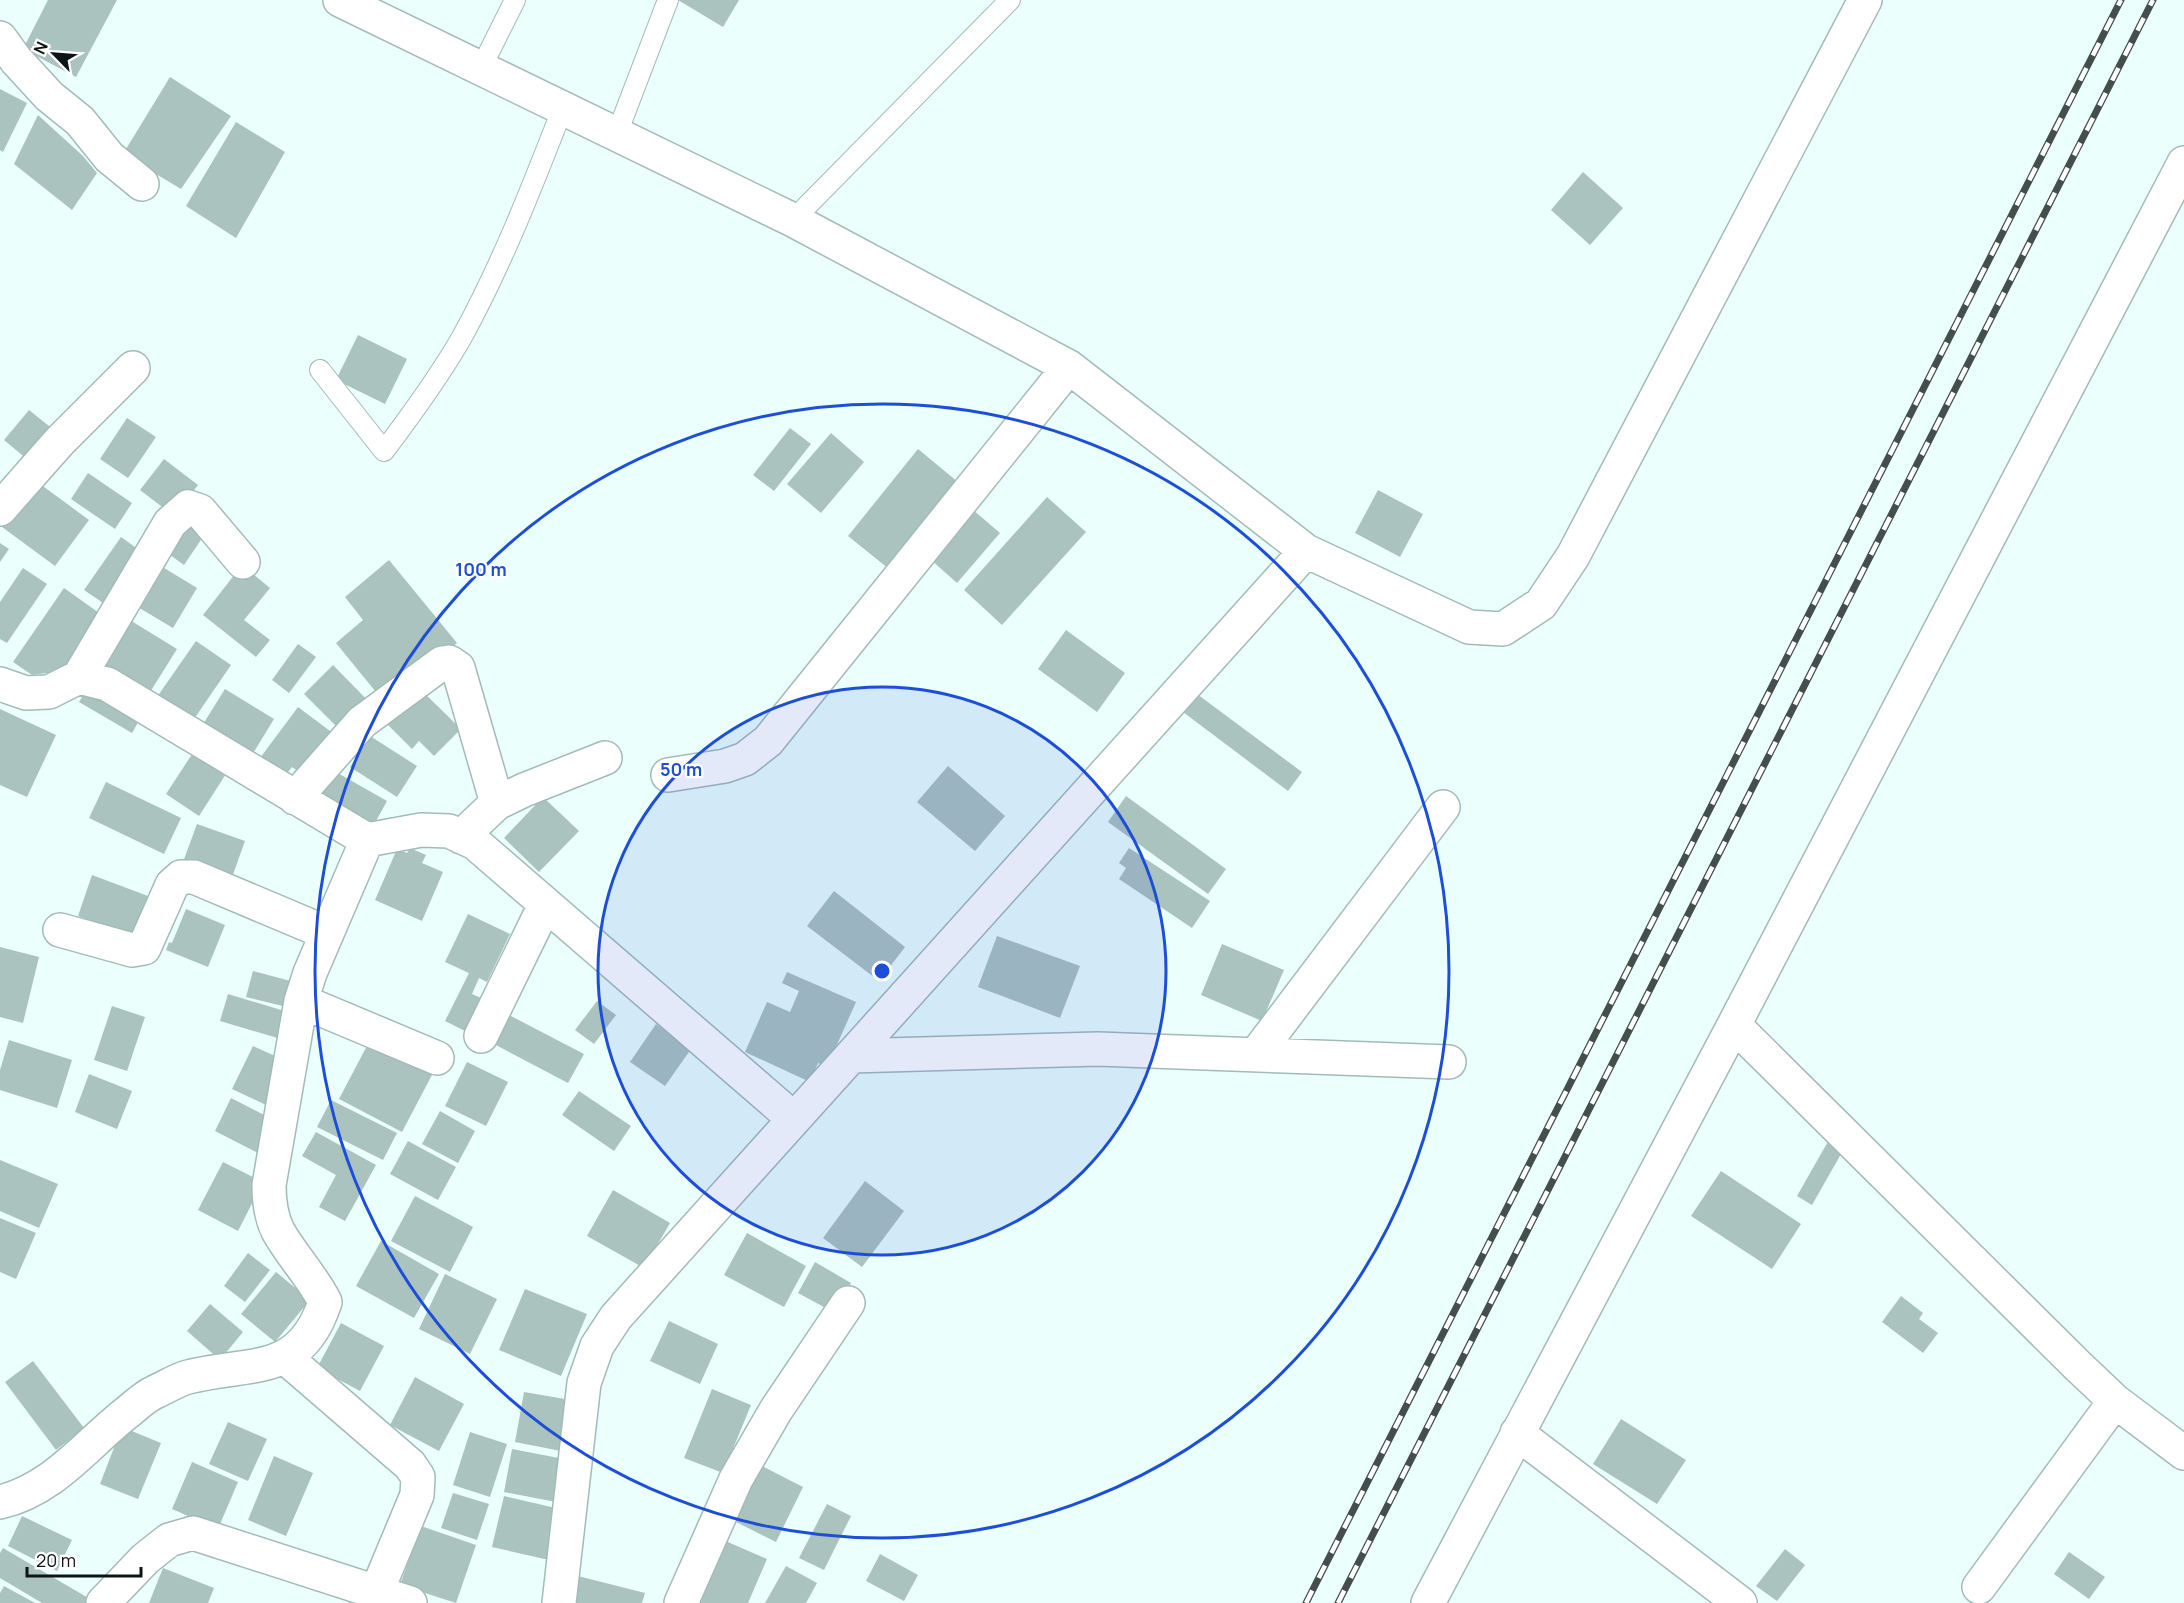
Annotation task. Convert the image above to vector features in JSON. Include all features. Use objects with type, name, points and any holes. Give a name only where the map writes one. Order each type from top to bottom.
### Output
[{"type":"street","points":[[340,0],[562,110],[793,220],[1069,367],[1306,551],[1469,627],[1503,629],[1541,604],[1573,556],[1864,0]]},
{"type":"street","points":[[0,38],[16,60],[50,96],[80,121],[109,157],[142,184]]},
{"type":"street","points":[[1428,1603],[1734,1025],[2184,163]]},
{"type":"street","points":[[668,775],[725,766],[745,759],[768,741],[1069,367]]},
{"type":"street","points":[[0,509],[60,442],[133,368]]},
{"type":"street","points":[[0,684],[26,693],[49,692],[79,677],[170,524],[180,512],[188,507],[200,511],[243,562]]},
{"type":"street","points":[[559,1603],[584,1383],[597,1346],[616,1317],[1306,551]]},
{"type":"street","points":[[295,798],[362,722],[442,663],[449,662],[458,668],[497,804]]},
{"type":"street","points":[[79,677],[107,684],[367,840],[421,830],[449,831],[475,843],[545,906],[794,1119]]},
{"type":"street","points":[[461,837],[497,804],[524,790],[605,759]]},
{"type":"street","points":[[1257,1053],[1443,807]]},
{"type":"street","points":[[0,1502],[50,1481],[118,1419],[151,1394],[187,1377],[262,1366],[286,1358],[317,1326],[325,1302],[314,1279],[278,1230],[270,1206],[269,1185],[301,1001],[367,840]]},
{"type":"street","points":[[60,930],[132,950],[144,948],[172,885],[181,877],[194,877],[327,933]]},
{"type":"street","points":[[482,1036],[545,906]]},
{"type":"street","points":[[301,1001],[437,1058]]},
{"type":"street","points":[[1734,1025],[2115,1401],[2184,1454]]},
{"type":"street","points":[[852,1056],[1098,1048],[1449,1062]]},
{"type":"street","points":[[681,1603],[736,1479],[776,1410],[848,1303]]},
{"type":"street","points":[[286,1358],[410,1464],[418,1477],[417,1495],[377,1591]]},
{"type":"street","points":[[1979,1587],[2115,1401]]},
{"type":"street","points":[[1517,1433],[1740,1603]]},
{"type":"street","points":[[103,1603],[145,1559],[169,1540],[194,1533],[410,1603]]},
{"type":"lane","points":[[480,70],[515,0]]},
{"type":"lane","points":[[616,136],[668,0]]},
{"type":"lane","points":[[793,220],[1010,0]]},
{"type":"lane","points":[[320,370],[384,451],[420,404],[462,337],[516,226],[562,110]]},
{"type":"building","points":[[48,0],[117,0],[76,77],[23,49]]},
{"type":"building","points":[[678,0],[739,0],[723,27]]},
{"type":"building","points":[[170,77],[231,116],[181,189],[123,154]]},
{"type":"building","points":[[0,89],[27,103],[3,152],[0,150]]},
{"type":"building","points":[[38,115],[83,156],[97,173],[72,210],[14,164]]},
{"type":"building","points":[[236,122],[285,152],[236,238],[186,206]]},
{"type":"building","points":[[1583,172],[1623,208],[1590,245],[1551,210]]},
{"type":"building","points":[[358,335],[407,359],[385,404],[336,380]]},
{"type":"building","points":[[29,410],[54,430],[28,460],[4,440]]},
{"type":"building","points":[[127,418],[156,437],[128,478],[100,459]]},
{"type":"building","points":[[790,428],[811,444],[774,491],[753,475]]},
{"type":"building","points":[[831,433],[864,462],[821,513],[787,484]]},
{"type":"building","points":[[918,449],[964,487],[894,573],[848,536]]},
{"type":"building","points":[[164,459],[198,485],[174,516],[140,490]]},
{"type":"building","points":[[88,473],[132,503],[115,529],[71,499]]},
{"type":"building","points":[[36,481],[89,520],[55,566],[2,527]]},
{"type":"building","points":[[1378,490],[1423,514],[1400,557],[1355,533]]},
{"type":"building","points":[[1047,497],[1086,532],[1002,625],[964,590]]},
{"type":"building","points":[[972,509],[1000,533],[957,583],[930,559]]},
{"type":"building","points":[[190,511],[211,525],[184,565],[163,550]]},
{"type":"building","points":[[121,537],[146,555],[109,607],[84,590]]},
{"type":"building","points":[[0,543],[9,549],[0,562]]},
{"type":"building","points":[[389,560],[457,643],[384,702],[336,643],[363,620],[345,597]]},
{"type":"building","points":[[156,563],[197,588],[173,628],[131,603]]},
{"type":"building","points":[[242,565],[270,588],[244,620],[270,640],[256,657],[203,615]]},
{"type":"building","points":[[23,568],[47,584],[7,643],[0,639],[0,602]]},
{"type":"building","points":[[64,588],[109,620],[76,669],[32,675],[13,662]]},
{"type":"building","points":[[120,614],[177,649],[147,697],[90,663]]},
{"type":"building","points":[[1066,630],[1125,673],[1097,712],[1038,669]]},
{"type":"building","points":[[196,641],[231,665],[192,722],[157,697]]},
{"type":"building","points":[[298,644],[316,657],[289,693],[272,680]]},
{"type":"building","points":[[333,665],[374,707],[346,736],[304,694]]},
{"type":"building","points":[[91,682],[144,712],[132,733],[79,702]]},
{"type":"building","points":[[225,689],[274,719],[249,760],[200,729]]},
{"type":"building","points":[[421,690],[461,729],[434,756],[419,741],[412,749],[388,725]]},
{"type":"building","points":[[1197,694],[1302,772],[1288,791],[1183,712]]},
{"type":"building","points":[[298,707],[338,737],[307,778],[292,767],[284,777],[260,758]]},
{"type":"building","points":[[0,709],[56,735],[27,797],[0,785]]},
{"type":"building","points":[[370,736],[417,766],[397,797],[350,767]]},
{"type":"building","points":[[200,742],[233,763],[199,816],[166,794]]},
{"type":"building","points":[[948,766],[1005,816],[975,851],[917,802]]},
{"type":"building","points":[[329,768],[387,801],[370,832],[312,799]]},
{"type":"building","points":[[106,782],[181,818],[164,854],[89,818]]},
{"type":"building","points":[[1126,796],[1226,869],[1208,894],[1108,822]]},
{"type":"building","points":[[543,797],[579,831],[539,872],[504,838]]},
{"type":"building","points":[[197,824],[245,841],[231,880],[183,862]]},
{"type":"building","points":[[410,848],[426,855],[422,863],[443,872],[422,921],[375,900],[397,849],[407,853]]},
{"type":"building","points":[[1129,848],[1210,901],[1192,928],[1119,879],[1126,868],[1119,863]]},
{"type":"building","points":[[92,875],[148,896],[132,936],[78,916]]},
{"type":"building","points":[[834,891],[905,947],[879,981],[807,926]]},
{"type":"building","points":[[186,909],[225,925],[208,967],[166,950],[169,942],[172,943]]},
{"type":"building","points":[[468,914],[510,934],[487,982],[479,978],[472,994],[481,998],[465,1031],[445,1021],[469,973],[445,962]]},
{"type":"building","points":[[997,936],[1080,966],[1060,1018],[978,987]]},
{"type":"building","points":[[1222,944],[1284,970],[1262,1021],[1201,995]]},
{"type":"building","points":[[0,947],[39,957],[23,1023],[0,1017]]},
{"type":"building","points":[[253,971],[298,983],[291,1008],[246,997]]},
{"type":"building","points":[[787,972],[856,1002],[827,1067],[818,1063],[810,1082],[745,1052],[767,1002],[790,1012],[799,991],[782,983]]},
{"type":"building","points":[[228,994],[291,1013],[284,1040],[220,1021]]},
{"type":"building","points":[[597,1001],[616,1015],[594,1044],[575,1030]]},
{"type":"building","points":[[112,1006],[145,1017],[127,1071],[94,1060]]},
{"type":"building","points":[[509,1015],[584,1054],[568,1083],[494,1044]]},
{"type":"building","points":[[656,1024],[691,1049],[665,1086],[630,1062]]},
{"type":"building","points":[[9,1040],[72,1060],[57,1108],[0,1090],[0,1070]]},
{"type":"building","points":[[370,1040],[433,1073],[402,1132],[339,1099]]},
{"type":"building","points":[[253,1046],[286,1061],[266,1105],[232,1089]]},
{"type":"building","points":[[467,1062],[508,1082],[486,1126],[445,1106]]},
{"type":"building","points":[[89,1074],[132,1091],[117,1129],[75,1112]]},
{"type":"building","points":[[579,1091],[631,1126],[614,1151],[562,1115]]},
{"type":"building","points":[[231,1098],[278,1122],[262,1155],[215,1131]]},
{"type":"building","points":[[331,1100],[397,1133],[383,1160],[317,1127]]},
{"type":"building","points":[[440,1111],[475,1131],[458,1163],[422,1144]]},
{"type":"building","points":[[316,1132],[376,1165],[345,1221],[319,1207],[336,1175],[302,1156]]},
{"type":"building","points":[[1830,1138],[1845,1147],[1812,1205],[1797,1196]]},
{"type":"building","points":[[408,1141],[456,1167],[438,1200],[390,1174]]},
{"type":"building","points":[[0,1160],[58,1184],[39,1228],[0,1211]]},
{"type":"building","points":[[223,1162],[263,1182],[238,1231],[198,1210]]},
{"type":"building","points":[[1721,1171],[1801,1224],[1772,1269],[1691,1216]]},
{"type":"building","points":[[865,1181],[904,1211],[862,1267],[823,1238]]},
{"type":"building","points":[[613,1190],[670,1223],[644,1268],[587,1236]]},
{"type":"building","points":[[415,1196],[473,1227],[450,1272],[391,1241]]},
{"type":"building","points":[[0,1218],[36,1233],[16,1279],[0,1272]]},
{"type":"building","points":[[747,1233],[806,1266],[784,1307],[724,1275]]},
{"type":"building","points":[[381,1241],[439,1274],[414,1318],[356,1286]]},
{"type":"building","points":[[248,1253],[270,1270],[245,1302],[224,1286]]},
{"type":"building","points":[[815,1262],[851,1283],[835,1313],[798,1293]]},
{"type":"building","points":[[276,1272],[310,1300],[275,1342],[241,1314]]},
{"type":"building","points":[[445,1274],[497,1299],[470,1354],[419,1329]]},
{"type":"building","points":[[525,1289],[587,1314],[561,1376],[499,1350]]},
{"type":"building","points":[[1901,1296],[1923,1313],[1919,1319],[1938,1333],[1923,1353],[1882,1322]]},
{"type":"building","points":[[210,1304],[243,1332],[220,1360],[187,1331]]},
{"type":"building","points":[[669,1321],[718,1344],[700,1384],[650,1361]]},
{"type":"building","points":[[341,1323],[384,1346],[360,1391],[317,1368]]},
{"type":"building","points":[[33,1361],[84,1428],[56,1450],[5,1382]]},
{"type":"building","points":[[415,1377],[464,1404],[439,1451],[390,1425]]},
{"type":"building","points":[[712,1389],[751,1405],[723,1473],[684,1458]]},
{"type":"building","points":[[524,1392],[571,1400],[561,1451],[515,1442]]},
{"type":"building","points":[[1621,1419],[1686,1460],[1657,1504],[1593,1464]]},
{"type":"building","points":[[228,1422],[267,1439],[248,1481],[209,1464]]},
{"type":"building","points":[[122,1427],[161,1443],[138,1499],[100,1484]]},
{"type":"building","points":[[470,1432],[507,1444],[490,1497],[453,1485]]},
{"type":"building","points":[[512,1449],[564,1459],[556,1502],[504,1492]]},
{"type":"building","points":[[274,1456],[313,1473],[286,1536],[248,1520]]},
{"type":"building","points":[[192,1462],[238,1482],[218,1529],[172,1509]]},
{"type":"building","points":[[758,1464],[803,1487],[776,1542],[730,1519]]},
{"type":"building","points":[[453,1493],[489,1504],[477,1540],[441,1528]]},
{"type":"building","points":[[504,1496],[560,1509],[549,1560],[492,1547]]},
{"type":"building","points":[[827,1504],[851,1516],[824,1570],[799,1558]]},
{"type":"building","points":[[22,1516],[72,1540],[57,1571],[8,1546]]},
{"type":"building","points":[[421,1526],[476,1545],[456,1603],[400,1585]]},
{"type":"building","points":[[721,1539],[767,1559],[748,1603],[693,1603]]},
{"type":"building","points":[[3,1548],[90,1599],[88,1603],[42,1603],[0,1578],[0,1553]]},
{"type":"building","points":[[1785,1549],[1805,1565],[1777,1601],[1756,1586]]},
{"type":"building","points":[[2069,1552],[2105,1577],[2089,1599],[2054,1574]]},
{"type":"building","points":[[880,1554],[918,1575],[904,1601],[866,1581]]},
{"type":"building","points":[[786,1566],[817,1583],[806,1603],[765,1603]]},
{"type":"building","points":[[163,1568],[214,1588],[208,1603],[149,1603]]},
{"type":"building","points":[[574,1575],[645,1593],[642,1603],[567,1603]]},
{"type":"building","points":[[4,1586],[35,1603],[0,1603],[0,1593]]},
{"type":"railway","points":[[1306,1603],[2121,0]]},
{"type":"railway","points":[[1338,1603],[2153,0]]}]
